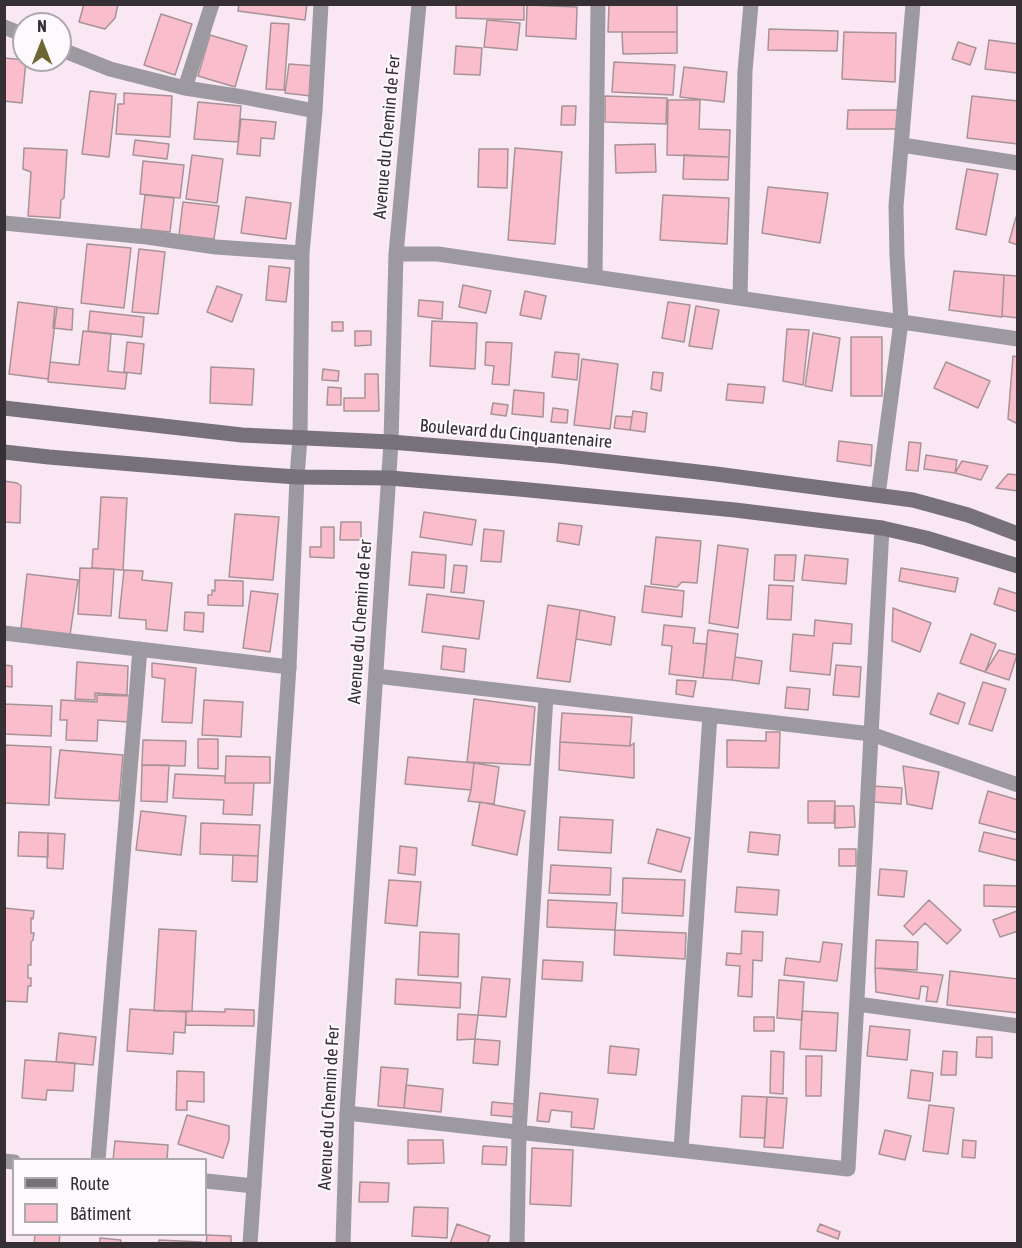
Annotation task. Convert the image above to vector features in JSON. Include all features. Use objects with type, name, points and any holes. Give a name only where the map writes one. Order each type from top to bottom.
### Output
[{"type":"main road","name":"Boulevard du Cinquantenaire","points":[[4,408],[242,435],[391,442],[569,458],[878,495],[914,500],[968,515],[1017,534]]},
{"type":"main road","points":[[4,452],[297,477],[390,478],[724,509],[882,528],[926,538],[1017,566]]},
{"type":"street","points":[[185,88],[212,4]]},
{"type":"street","points":[[250,1244],[289,667],[300,438],[302,253],[315,111],[321,4]]},
{"type":"street","name":"Avenue du Chemin de Fer","points":[[343,1244],[347,1113],[390,478],[396,254],[419,4]]},
{"type":"street","points":[[595,277],[598,4]]},
{"type":"street","points":[[740,298],[745,71],[751,4]]},
{"type":"street","points":[[878,495],[901,322],[896,206],[913,4]]},
{"type":"street","points":[[72,55],[110,69],[185,88],[315,111]]},
{"type":"street","points":[[902,145],[1017,163]]},
{"type":"street","points":[[4,223],[147,237],[216,247],[302,253]]},
{"type":"street","points":[[396,254],[438,254],[1017,339]]},
{"type":"street","points":[[347,1113],[849,1169],[882,528]]},
{"type":"street","points":[[4,633],[289,667]]},
{"type":"street","points":[[98,1158],[140,649]]},
{"type":"street","points":[[376,676],[871,734],[1017,785]]},
{"type":"street","points":[[517,1244],[519,1133],[546,696]]},
{"type":"street","points":[[681,1150],[710,715]]},
{"type":"street","points":[[857,1004],[1017,1026]]},
{"type":"street","points":[[207,1181],[254,1186]]},
{"type":"building","points":[[84,4],[118,4],[115,18],[105,29],[79,22]]},
{"type":"building","points":[[239,4],[307,4],[305,20],[238,11]]},
{"type":"building","points":[[456,4],[524,4],[524,20],[456,18]]},
{"type":"building","points":[[609,4],[677,4],[677,32],[608,32]]},
{"type":"building","points":[[527,5],[577,7],[576,39],[526,36]]},
{"type":"building","points":[[161,14],[192,24],[175,75],[144,65]]},
{"type":"building","points":[[487,20],[520,23],[517,50],[484,47]]},
{"type":"building","points":[[271,23],[289,24],[284,90],[266,89]]},
{"type":"building","points":[[769,29],[838,31],[837,51],[768,50]]},
{"type":"building","points":[[622,32],[677,32],[677,53],[623,54]]},
{"type":"building","points":[[844,32],[896,33],[895,82],[842,79]]},
{"type":"building","points":[[210,35],[247,46],[235,87],[198,76]]},
{"type":"building","points":[[989,40],[1018,44],[1017,73],[985,69]]},
{"type":"building","points":[[958,42],[976,48],[970,65],[952,59]]},
{"type":"building","points":[[456,46],[482,48],[480,75],[454,74]]},
{"type":"building","points":[[4,58],[12,59],[12,72],[25,72],[22,103],[4,101]]},
{"type":"building","points":[[614,62],[675,65],[673,95],[612,92]]},
{"type":"building","points":[[289,64],[315,66],[311,96],[285,93]]},
{"type":"building","points":[[684,67],[727,72],[724,102],[680,97]]},
{"type":"building","points":[[90,91],[116,94],[109,157],[82,154]]},
{"type":"building","points":[[124,93],[172,96],[170,137],[116,134],[118,104],[124,104]]},
{"type":"building","points":[[605,96],[667,98],[666,124],[605,122]]},
{"type":"building","points":[[972,96],[1018,101],[1018,144],[967,138]]},
{"type":"building","points":[[668,100],[700,100],[699,129],[730,130],[729,157],[667,155]]},
{"type":"building","points":[[198,102],[241,106],[238,142],[194,139]]},
{"type":"building","points":[[562,106],[576,106],[575,125],[561,125]]},
{"type":"building","points":[[848,110],[898,110],[898,129],[847,129]]},
{"type":"building","points":[[241,119],[276,122],[274,139],[261,138],[260,156],[237,154]]},
{"type":"building","points":[[135,140],[169,144],[167,159],[133,155]]},
{"type":"building","points":[[655,144],[656,172],[616,173],[615,145]]},
{"type":"building","points":[[24,148],[67,150],[64,198],[61,200],[60,218],[28,216],[31,172],[23,169]]},
{"type":"building","points":[[515,148],[562,152],[555,244],[508,240]]},
{"type":"building","points":[[479,149],[508,149],[507,188],[478,187]]},
{"type":"building","points":[[192,155],[223,159],[217,203],[186,199]]},
{"type":"building","points":[[684,155],[729,157],[728,180],[683,179]]},
{"type":"building","points":[[143,161],[184,165],[180,198],[140,194]]},
{"type":"building","points":[[967,169],[998,174],[986,235],[956,229]]},
{"type":"building","points":[[768,187],[828,193],[820,243],[762,233]]},
{"type":"building","points":[[145,195],[174,198],[170,232],[141,229]]},
{"type":"building","points":[[663,195],[729,198],[727,244],[660,240]]},
{"type":"building","points":[[246,197],[291,203],[286,239],[241,233]]},
{"type":"building","points":[[183,202],[219,206],[214,239],[179,235]]},
{"type":"building","points":[[1016,217],[1018,218],[1018,245],[1009,242]]},
{"type":"building","points":[[87,244],[131,248],[124,308],[81,303]]},
{"type":"building","points":[[139,249],[165,252],[158,314],[132,312]]},
{"type":"building","points":[[269,266],[290,268],[286,302],[266,300]]},
{"type":"building","points":[[954,271],[1004,275],[1002,317],[949,310]]},
{"type":"building","points":[[1004,275],[1018,276],[1018,318],[1002,316]]},
{"type":"building","points":[[463,285],[491,291],[486,313],[459,307]]},
{"type":"building","points":[[217,286],[242,295],[232,322],[207,312]]},
{"type":"building","points":[[525,291],[546,296],[541,319],[520,315]]},
{"type":"building","points":[[419,300],[443,302],[442,319],[418,316]]},
{"type":"building","points":[[18,302],[57,307],[48,379],[9,374]]},
{"type":"building","points":[[668,302],[690,305],[684,342],[662,338]]},
{"type":"building","points":[[696,306],[719,310],[712,349],[689,346]]},
{"type":"building","points":[[55,307],[73,309],[72,330],[53,328]]},
{"type":"building","points":[[90,311],[144,317],[142,337],[88,331]]},
{"type":"building","points":[[432,321],[477,323],[475,369],[430,366]]},
{"type":"building","points":[[332,322],[343,322],[343,331],[332,331]]},
{"type":"building","points":[[787,329],[809,330],[803,385],[783,381]]},
{"type":"building","points":[[83,331],[111,334],[108,371],[127,373],[125,389],[48,382],[50,362],[79,365]]},
{"type":"building","points":[[355,331],[371,331],[371,345],[355,346]]},
{"type":"building","points":[[813,333],[840,338],[832,391],[805,386]]},
{"type":"building","points":[[851,337],[882,337],[882,396],[851,396]]},
{"type":"building","points":[[127,342],[144,344],[141,374],[124,372]]},
{"type":"building","points":[[486,342],[512,343],[509,385],[492,384],[494,366],[485,365]]},
{"type":"building","points":[[555,352],[579,354],[577,380],[552,377]]},
{"type":"building","points":[[1013,356],[1018,357],[1018,424],[1008,419]]},
{"type":"building","points":[[582,359],[618,364],[610,429],[574,425]]},
{"type":"building","points":[[946,362],[990,381],[978,408],[934,388]]},
{"type":"building","points":[[211,367],[254,369],[252,405],[210,403]]},
{"type":"building","points":[[323,369],[339,371],[338,381],[322,380]]},
{"type":"building","points":[[653,372],[663,373],[661,391],[651,389]]},
{"type":"building","points":[[365,374],[378,374],[379,411],[344,411],[344,398],[365,398]]},
{"type":"building","points":[[728,384],[765,387],[763,403],[726,400]]},
{"type":"building","points":[[328,387],[341,388],[341,405],[327,405]]},
{"type":"building","points":[[514,390],[544,393],[543,417],[512,414]]},
{"type":"building","points":[[493,403],[508,405],[506,416],[491,414]]},
{"type":"building","points":[[553,408],[568,410],[567,423],[551,422]]},
{"type":"building","points":[[633,411],[647,413],[645,432],[630,430]]},
{"type":"building","points":[[616,416],[632,417],[630,430],[614,428]]},
{"type":"building","points":[[839,441],[872,445],[871,466],[837,461]]},
{"type":"building","points":[[909,442],[921,443],[918,471],[906,470]]},
{"type":"building","points":[[926,455],[957,460],[955,473],[924,469]]},
{"type":"building","points":[[962,461],[988,466],[981,480],[955,473]]},
{"type":"building","points":[[1008,474],[1018,475],[1018,491],[996,488]]},
{"type":"building","points":[[4,481],[21,486],[20,523],[4,522]]},
{"type":"building","points":[[101,497],[127,498],[123,570],[92,568],[93,549],[98,549]]},
{"type":"building","points":[[424,512],[476,520],[472,545],[420,537]]},
{"type":"building","points":[[235,514],[279,517],[273,580],[229,577]]},
{"type":"building","points":[[341,522],[361,522],[361,540],[340,540]]},
{"type":"building","points":[[559,523],[582,526],[579,545],[557,541]]},
{"type":"building","points":[[321,527],[334,527],[334,558],[310,557],[310,547],[321,547]]},
{"type":"building","points":[[484,529],[504,531],[501,562],[481,561]]},
{"type":"building","points":[[656,537],[701,541],[697,583],[682,582],[677,587],[651,584]]},
{"type":"building","points":[[718,545],[748,549],[738,628],[709,623]]},
{"type":"building","points":[[412,552],[446,555],[444,588],[409,585]]},
{"type":"building","points":[[775,555],[796,555],[794,581],[774,580]]},
{"type":"building","points":[[805,555],[848,559],[846,584],[802,580]]},
{"type":"building","points":[[454,565],[467,566],[464,593],[451,592]]},
{"type":"building","points":[[80,568],[114,569],[111,616],[78,614]]},
{"type":"building","points":[[901,568],[958,578],[955,592],[899,581]]},
{"type":"building","points":[[124,570],[143,571],[142,580],[172,583],[167,631],[146,629],[146,620],[119,618]]},
{"type":"building","points":[[27,574],[78,580],[70,635],[21,628]]},
{"type":"building","points":[[215,580],[243,581],[243,606],[208,605],[208,595],[212,595],[212,590],[215,591]]},
{"type":"building","points":[[769,585],[793,586],[791,620],[767,619]]},
{"type":"building","points":[[645,586],[684,591],[682,617],[642,612]]},
{"type":"building","points":[[999,588],[1018,594],[1018,612],[994,604]]},
{"type":"building","points":[[251,591],[278,594],[270,652],[243,648]]},
{"type":"building","points":[[427,594],[484,601],[479,639],[422,632]]},
{"type":"building","points":[[548,605],[580,610],[570,682],[537,678]]},
{"type":"building","points":[[893,608],[931,623],[920,652],[892,641]]},
{"type":"building","points":[[580,610],[615,617],[611,645],[576,639]]},
{"type":"building","points":[[185,612],[204,613],[203,632],[184,630]]},
{"type":"building","points":[[815,620],[852,624],[851,644],[833,643],[830,675],[790,671],[793,634],[814,636]]},
{"type":"building","points":[[664,625],[695,628],[693,643],[707,644],[703,678],[669,674],[672,646],[662,645]]},
{"type":"building","points":[[708,630],[738,634],[732,680],[703,678]]},
{"type":"building","points":[[971,634],[996,644],[985,672],[960,663]]},
{"type":"building","points":[[443,646],[466,649],[464,672],[441,669]]},
{"type":"building","points":[[999,650],[1017,655],[1009,680],[985,672]]},
{"type":"building","points":[[735,657],[762,661],[759,684],[732,680]]},
{"type":"building","points":[[77,662],[128,666],[127,695],[95,693],[95,700],[75,699]]},
{"type":"building","points":[[152,663],[196,668],[192,723],[162,722],[165,679],[152,677]]},
{"type":"building","points":[[4,665],[12,666],[12,687],[4,686]]},
{"type":"building","points":[[836,665],[861,667],[859,697],[833,695]]},
{"type":"building","points":[[677,680],[696,681],[693,697],[676,694]]},
{"type":"building","points":[[983,682],[1006,689],[992,731],[969,724]]},
{"type":"building","points":[[787,687],[810,689],[808,710],[785,708]]},
{"type":"building","points":[[938,693],[965,703],[958,724],[930,714]]},
{"type":"building","points":[[97,695],[131,696],[129,722],[98,720],[97,741],[66,740],[67,720],[60,720],[61,700],[97,702]]},
{"type":"building","points":[[474,699],[535,707],[530,765],[467,762]]},
{"type":"building","points":[[204,700],[243,702],[241,737],[202,735]]},
{"type":"building","points":[[4,704],[52,706],[51,736],[4,734]]},
{"type":"building","points":[[562,713],[632,717],[630,746],[560,742]]},
{"type":"building","points":[[766,732],[780,732],[779,768],[727,767],[727,740],[766,741]]},
{"type":"building","points":[[198,739],[218,739],[218,769],[198,768]]},
{"type":"building","points":[[143,740],[186,741],[185,766],[142,765]]},
{"type":"building","points":[[560,742],[630,746],[634,743],[634,778],[559,770]]},
{"type":"building","points":[[4,745],[51,747],[49,805],[4,803]]},
{"type":"building","points":[[60,750],[123,755],[119,801],[55,798]]},
{"type":"building","points":[[226,756],[270,757],[270,783],[225,783]]},
{"type":"building","points":[[408,757],[474,763],[471,790],[405,784]]},
{"type":"building","points":[[474,763],[499,767],[494,804],[468,801]]},
{"type":"building","points":[[142,765],[169,765],[167,802],[141,801]]},
{"type":"building","points":[[903,766],[939,772],[932,809],[907,804]]},
{"type":"building","points":[[175,774],[225,776],[225,783],[254,783],[252,815],[223,814],[224,800],[173,798]]},
{"type":"building","points":[[874,786],[902,788],[901,804],[873,802]]},
{"type":"building","points":[[988,791],[1018,800],[1018,833],[979,823]]},
{"type":"building","points":[[808,801],[835,801],[834,823],[808,823]]},
{"type":"building","points":[[480,802],[525,811],[517,855],[472,845]]},
{"type":"building","points":[[835,806],[854,806],[855,827],[835,828]]},
{"type":"building","points":[[141,811],[186,816],[181,855],[136,850]]},
{"type":"building","points":[[560,817],[613,820],[611,853],[558,850]]},
{"type":"building","points":[[201,823],[260,825],[258,856],[200,854]]},
{"type":"building","points":[[657,829],[690,838],[681,872],[648,863]]},
{"type":"building","points":[[19,832],[48,833],[48,857],[18,856]]},
{"type":"building","points":[[750,832],[780,835],[778,855],[748,852]]},
{"type":"building","points":[[984,832],[1018,840],[1018,861],[979,851]]},
{"type":"building","points":[[48,833],[65,834],[63,869],[47,868]]},
{"type":"building","points":[[400,846],[417,848],[415,875],[398,873]]},
{"type":"building","points":[[839,849],[856,849],[856,866],[839,866]]},
{"type":"building","points":[[233,855],[258,856],[257,882],[232,881]]},
{"type":"building","points":[[551,865],[611,868],[610,895],[549,893]]},
{"type":"building","points":[[880,869],[907,871],[904,897],[878,895]]},
{"type":"building","points":[[623,878],[685,880],[683,916],[622,913]]},
{"type":"building","points":[[389,880],[421,882],[417,926],[385,923]]},
{"type":"building","points":[[984,885],[1018,886],[1018,907],[984,906]]},
{"type":"building","points":[[737,887],[779,890],[777,915],[735,912]]},
{"type":"building","points":[[548,900],[617,903],[615,930],[547,927]]},
{"type":"building","points":[[929,900],[961,930],[947,944],[925,923],[913,935],[904,926]]},
{"type":"building","points":[[4,908],[34,911],[33,919],[31,918],[31,933],[34,933],[31,942],[31,965],[28,965],[28,978],[31,978],[31,986],[28,986],[27,1002],[4,1001]]},
{"type":"building","points":[[1017,911],[1018,931],[1000,937],[993,920]]},
{"type":"building","points":[[159,929],[196,931],[192,1011],[154,1011]]},
{"type":"building","points":[[615,930],[686,933],[685,959],[614,955]]},
{"type":"building","points":[[742,931],[763,932],[762,961],[753,960],[752,997],[738,996],[740,966],[726,965],[727,953],[741,954]]},
{"type":"building","points":[[420,932],[459,934],[458,977],[418,975]]},
{"type":"building","points":[[876,940],[918,942],[917,970],[875,968]]},
{"type":"building","points":[[823,942],[842,944],[837,981],[784,975],[786,958],[820,962]]},
{"type":"building","points":[[543,960],[583,962],[582,981],[542,979]]},
{"type":"building","points":[[875,968],[943,975],[937,1002],[926,1001],[928,987],[921,986],[919,999],[876,992]]},
{"type":"building","points":[[950,971],[1018,979],[1018,1013],[947,1005]]},
{"type":"building","points":[[482,977],[510,979],[506,1017],[478,1015]]},
{"type":"building","points":[[396,979],[461,983],[460,1008],[395,1004]]},
{"type":"building","points":[[779,980],[804,982],[802,1020],[777,1018]]},
{"type":"building","points":[[130,1009],[186,1012],[185,1033],[174,1032],[173,1054],[127,1051]]},
{"type":"building","points":[[225,1009],[254,1010],[254,1026],[186,1025],[186,1012],[225,1012]]},
{"type":"building","points":[[802,1011],[838,1013],[836,1051],[800,1049]]},
{"type":"building","points":[[458,1014],[478,1015],[475,1039],[457,1040]]},
{"type":"building","points":[[754,1017],[774,1017],[774,1031],[754,1031]]},
{"type":"building","points":[[870,1026],[910,1030],[907,1060],[867,1056]]},
{"type":"building","points":[[59,1033],[96,1037],[93,1065],[56,1062]]},
{"type":"building","points":[[977,1037],[992,1037],[992,1058],[976,1057]]},
{"type":"building","points":[[475,1039],[500,1041],[498,1065],[473,1063]]},
{"type":"building","points":[[610,1046],[639,1049],[636,1075],[608,1073]]},
{"type":"building","points":[[771,1051],[784,1052],[783,1094],[770,1093]]},
{"type":"building","points":[[943,1051],[957,1052],[956,1075],[941,1075]]},
{"type":"building","points":[[806,1056],[822,1056],[821,1096],[806,1096]]},
{"type":"building","points":[[25,1060],[75,1063],[73,1091],[47,1090],[46,1100],[22,1098]]},
{"type":"building","points":[[381,1067],[408,1069],[404,1108],[378,1106]]},
{"type":"building","points":[[911,1070],[933,1073],[930,1101],[908,1098]]},
{"type":"building","points":[[177,1071],[204,1072],[204,1102],[187,1101],[187,1110],[176,1110]]},
{"type":"building","points":[[406,1085],[443,1089],[441,1112],[404,1108]]},
{"type":"building","points":[[540,1093],[598,1099],[594,1129],[571,1127],[572,1112],[551,1110],[549,1122],[537,1121]]},
{"type":"building","points":[[742,1096],[767,1097],[765,1138],[740,1137]]},
{"type":"building","points":[[767,1097],[787,1098],[783,1148],[764,1147]]},
{"type":"building","points":[[492,1102],[515,1104],[514,1117],[491,1115]]},
{"type":"building","points":[[929,1105],[954,1108],[948,1154],[923,1151]]},
{"type":"building","points":[[187,1115],[229,1126],[229,1140],[223,1158],[178,1144]]},
{"type":"building","points":[[885,1130],[911,1136],[905,1160],[879,1154]]},
{"type":"building","points":[[408,1140],[443,1140],[444,1163],[408,1164]]},
{"type":"building","points":[[963,1140],[976,1141],[975,1158],[962,1157]]},
{"type":"building","points":[[115,1141],[168,1145],[167,1158],[113,1158]]},
{"type":"building","points":[[483,1146],[507,1147],[506,1165],[482,1164]]},
{"type":"building","points":[[532,1148],[573,1150],[571,1206],[530,1204]]},
{"type":"building","points":[[360,1182],[389,1183],[388,1202],[359,1202]]},
{"type":"building","points":[[414,1207],[448,1208],[447,1238],[412,1236]]},
{"type":"building","points":[[457,1224],[490,1236],[487,1244],[450,1244]]},
{"type":"building","points":[[820,1224],[840,1232],[838,1239],[817,1231]]},
{"type":"building","points":[[207,1235],[231,1236],[231,1244],[206,1244]]},
{"type":"building","points":[[35,1236],[60,1236],[59,1244],[34,1244]]},
{"type":"building","points":[[100,1238],[121,1240],[120,1244],[100,1244]]},
{"type":"building","points":[[159,1240],[202,1242],[202,1244],[159,1244]]}]
